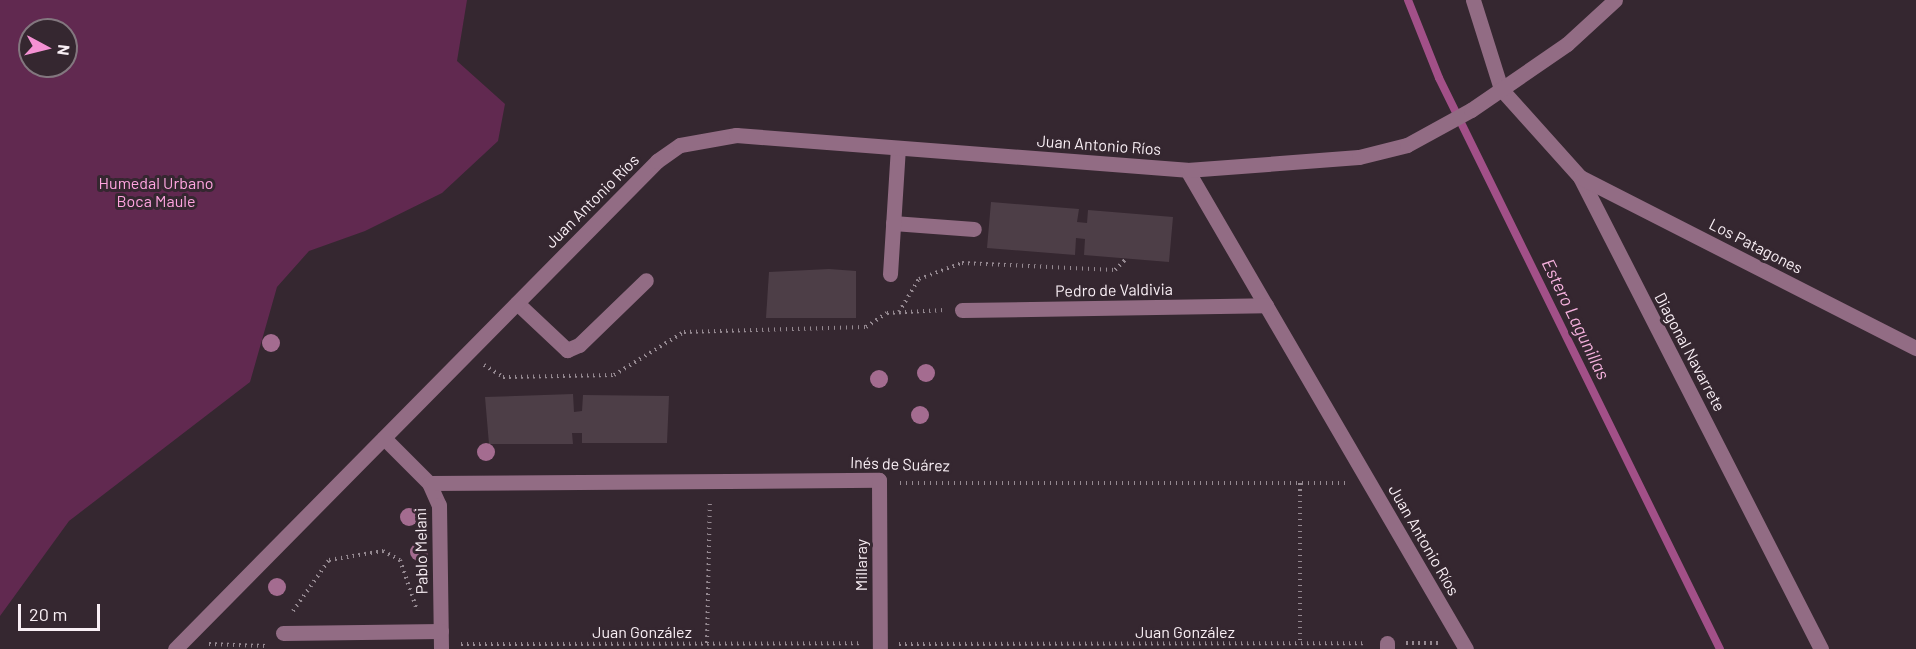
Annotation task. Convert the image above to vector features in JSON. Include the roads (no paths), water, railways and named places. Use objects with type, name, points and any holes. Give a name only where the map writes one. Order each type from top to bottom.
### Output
[{"type":"street","points":[[1473,0],[1501,89]]},
{"type":"street","name":"Juan Antonio Ríos","points":[[175,649],[657,161],[692,140],[736,135],[1187,170],[1359,157],[1422,138],[1471,110],[1567,44],[1615,0]]},
{"type":"street","name":"Diagonal Navarrete","points":[[1501,89],[1580,177],[1821,649]]},
{"type":"street","points":[[890,274],[898,148]]},
{"type":"street","name":"Juan Antonio Ríos","points":[[1187,170],[1464,646]]},
{"type":"street","name":"Los Patagones","points":[[1580,177],[1916,348]]},
{"type":"street","points":[[893,223],[974,229]]},
{"type":"street","points":[[517,303],[567,350],[579,345],[646,280]]},
{"type":"street","name":"Pedro de Valdivia","points":[[962,310],[1266,305]]},
{"type":"street","name":"Pablo Melani","points":[[384,438],[429,483],[439,505],[441,642]]},
{"type":"street","name":"Inés de Suárez","points":[[429,483],[879,480]]},
{"type":"street","name":"Millaray","points":[[879,480],[880,649]]},
{"type":"street","points":[[283,633],[423,631],[441,642]]},
{"type":"waterway","name":"Estero Lagunillas","points":[[1408,0],[1439,78],[1720,649]]},
{"type":"park label","name":"Humedal Urbano Boca Maule","points":[[156,192]]}]
